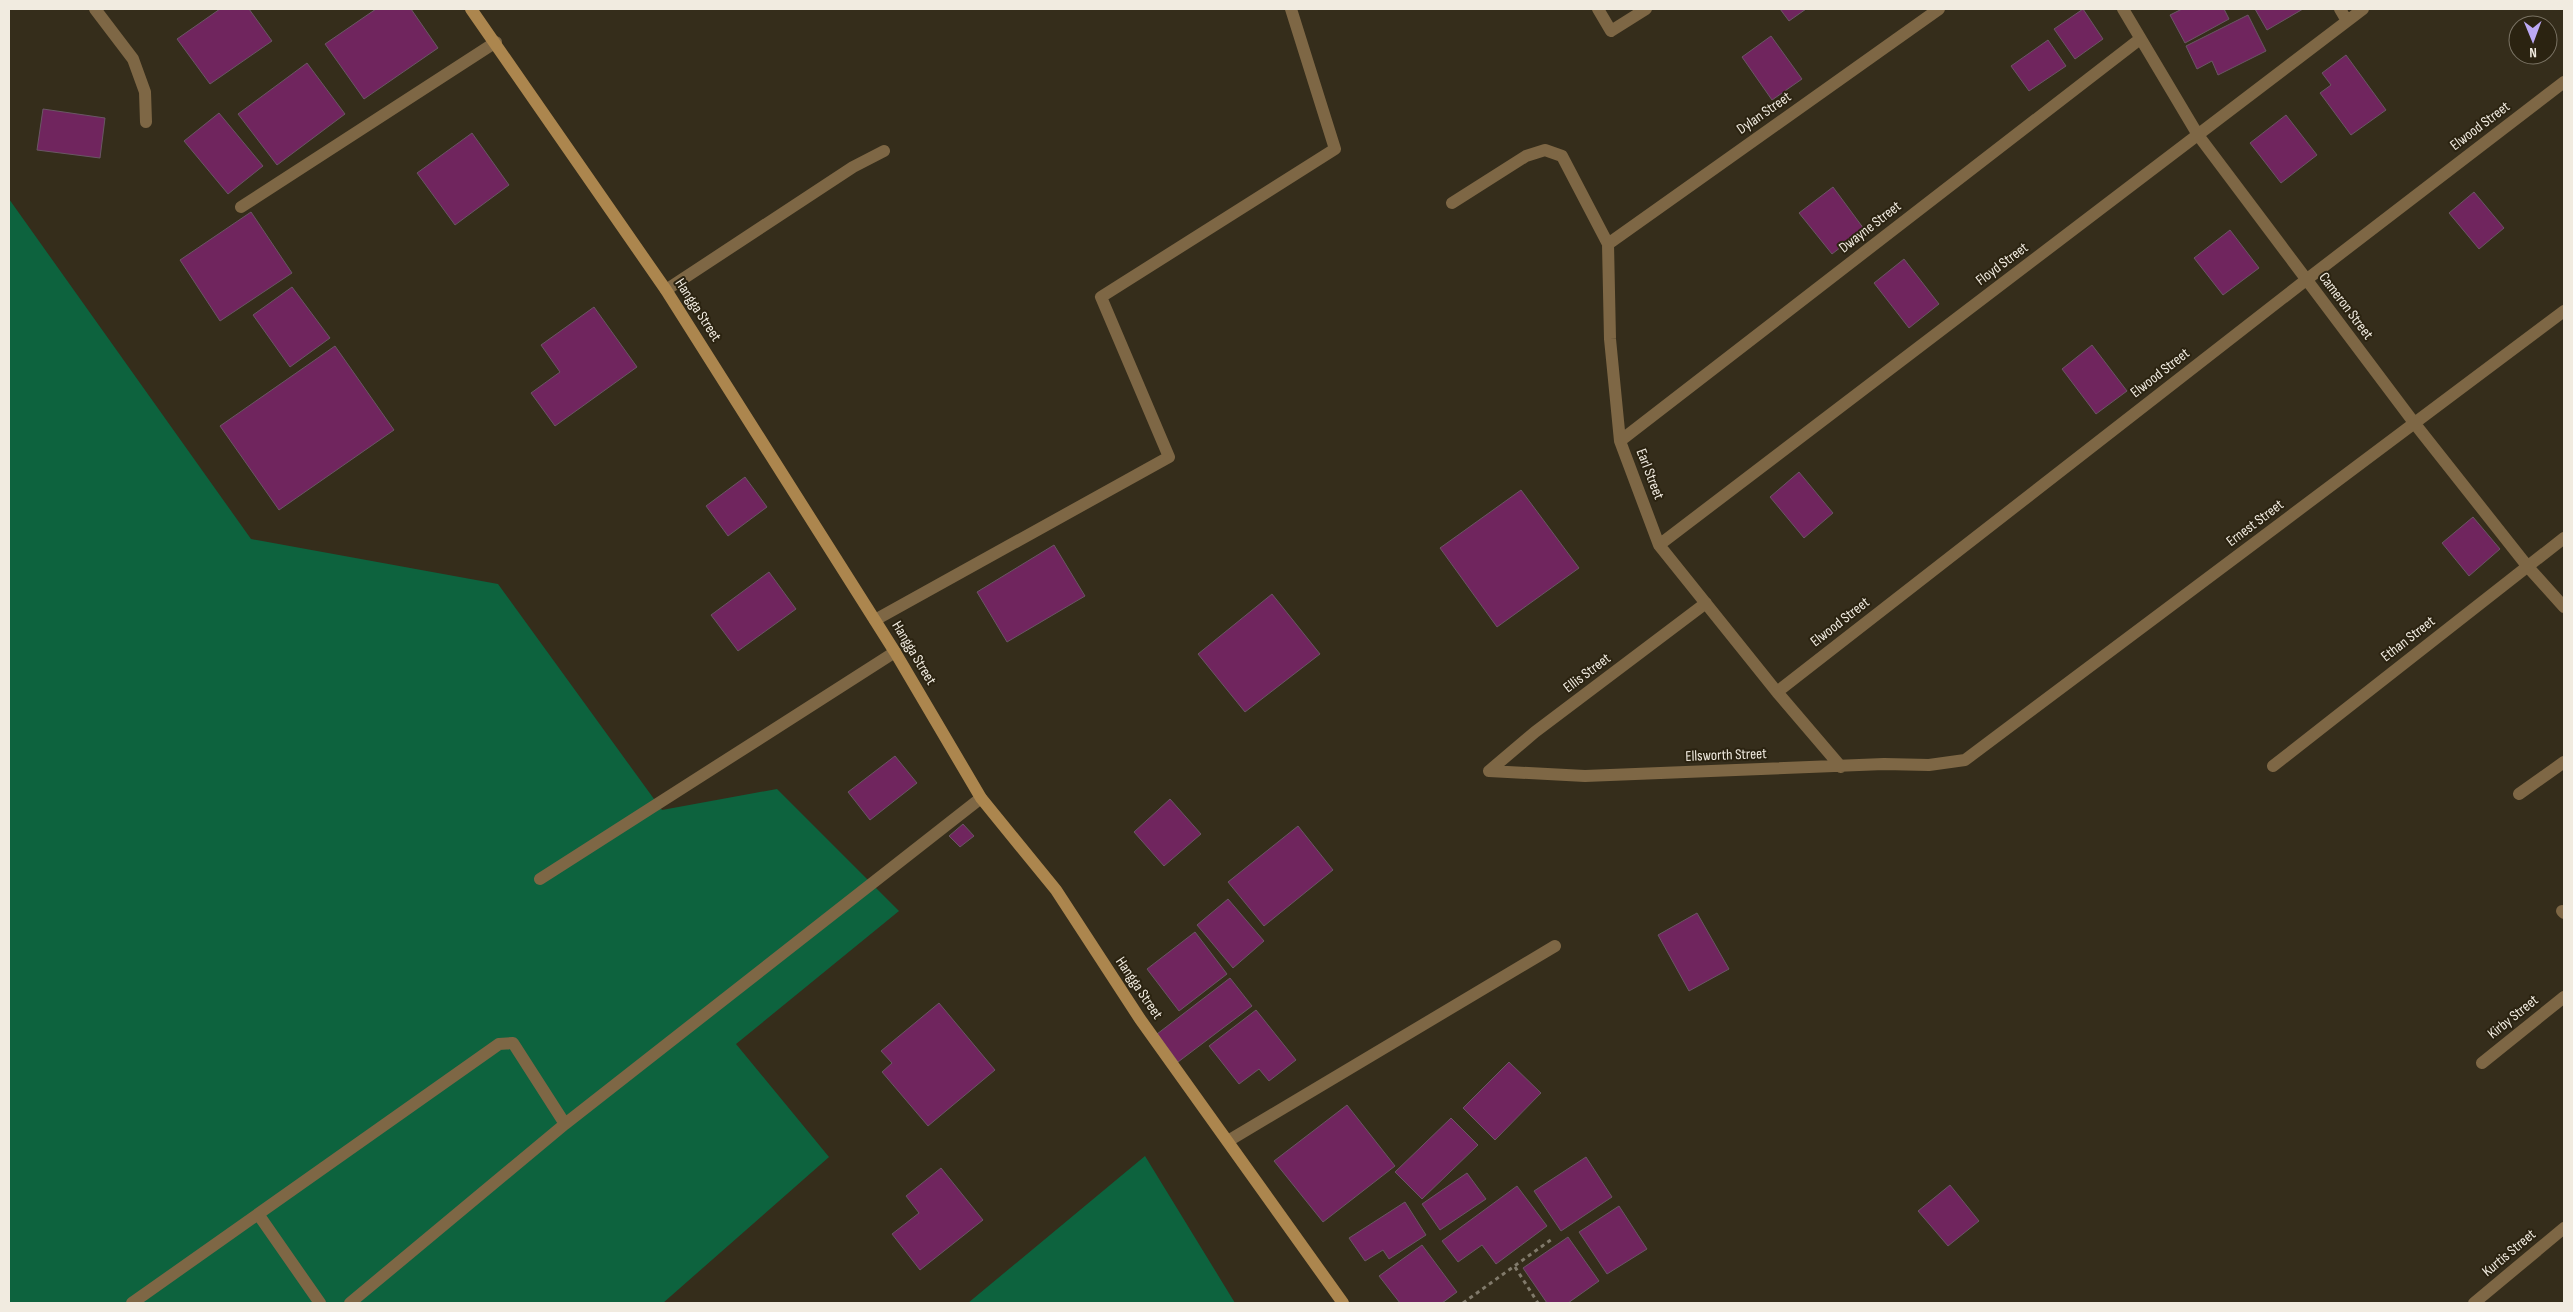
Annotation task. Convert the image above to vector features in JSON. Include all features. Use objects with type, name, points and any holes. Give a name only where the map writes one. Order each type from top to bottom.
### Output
[{"type":"street","points":[[95,9],[133,59],[145,92],[146,122]]},
{"type":"street","name":"Hangga Street","points":[[471,9],[496,42],[666,290],[895,652],[981,798],[1056,890],[1140,1019],[1343,1303]]},
{"type":"street","points":[[875,620],[1169,457],[1101,297],[1335,148],[1291,9]]},
{"type":"street","points":[[1598,9],[1611,32],[1646,9]]},
{"type":"street","name":"Dylan Street","points":[[1608,244],[1939,9]]},
{"type":"street","name":"Cameron Street","points":[[2123,9],[2198,135],[2415,424],[2528,567],[2564,607]]},
{"type":"street","points":[[2340,9],[2347,21]]},
{"type":"street","name":"Floyd Street","points":[[1659,545],[2363,9]]},
{"type":"street","name":"Dwayne Street","points":[[1620,441],[2140,39]]},
{"type":"street","points":[[241,207],[496,42]]},
{"type":"street","name":"Elwood Street","points":[[1777,692],[2306,280],[2564,82]]},
{"type":"street","points":[[666,290],[853,167],[884,150]]},
{"type":"street","name":"Earl Street","points":[[1452,203],[1526,156],[1545,150],[1562,156],[1608,244],[1610,339],[1620,441],[1659,545],[1777,692],[1841,767]]},
{"type":"street","name":"Ernest Street","points":[[1965,760],[2564,311]]},
{"type":"street","name":"Ethan Street","points":[[2273,766],[2564,538]]},
{"type":"street","name":"Ellis Street","points":[[1489,771],[1535,732],[1706,603]]},
{"type":"street","points":[[540,879],[895,652]]},
{"type":"street","name":"Ellsworth Street","points":[[1489,771],[1585,776],[1929,765],[1965,760]]},
{"type":"street","points":[[2519,794],[2564,762]]},
{"type":"street","points":[[350,1303],[565,1124],[981,798]]},
{"type":"street","points":[[1228,1141],[1555,946]]},
{"type":"street","name":"Kirby Street","points":[[2482,1063],[2564,997]]},
{"type":"street","points":[[132,1303],[500,1044],[513,1044],[565,1124]]},
{"type":"street","points":[[258,1214],[320,1303]]},
{"type":"street","name":"Kurtis Street","points":[[2474,1303],[2564,1228]]},
{"type":"path","points":[[1463,1303],[1552,1239]]},
{"type":"path","points":[[1515,1267],[1538,1303]]},
{"type":"green space","points":[[9,199],[251,539],[498,584],[662,810],[777,789],[899,911],[736,1044],[829,1157],[663,1303],[9,1303]]},
{"type":"green space","points":[[1145,1156],[1235,1303],[968,1303]]},
{"type":"building","points":[[220,9],[249,9],[272,41],[210,84],[177,39]]},
{"type":"building","points":[[376,9],[411,9],[438,48],[364,99],[325,44]]},
{"type":"building","points":[[1780,9],[1806,9],[1789,21]]},
{"type":"building","points":[[2083,9],[2103,39],[2075,59],[2054,29]]},
{"type":"building","points":[[2182,9],[2224,9],[2229,19],[2185,43],[2170,15]]},
{"type":"building","points":[[2255,9],[2303,9],[2267,30]]},
{"type":"building","points":[[2248,15],[2266,51],[2218,75],[2212,61],[2197,69],[2186,46]]},
{"type":"building","points":[[1771,36],[1802,79],[1772,100],[1742,57]]},
{"type":"building","points":[[2048,40],[2066,66],[2029,91],[2011,66]]},
{"type":"building","points":[[2346,55],[2386,110],[2351,135],[2320,93],[2331,85],[2322,73]]},
{"type":"building","points":[[307,63],[345,114],[277,165],[238,114]]},
{"type":"building","points":[[43,109],[105,118],[100,158],[37,150]]},
{"type":"building","points":[[219,113],[263,166],[228,194],[184,141]]},
{"type":"building","points":[[2286,115],[2317,155],[2281,183],[2250,143]]},
{"type":"building","points":[[472,133],[509,185],[455,225],[417,173]]},
{"type":"building","points":[[1833,187],[1864,229],[1832,254],[1799,213]]},
{"type":"building","points":[[2474,192],[2504,228],[2479,249],[2449,213]]},
{"type":"building","points":[[251,212],[292,273],[220,321],[180,260]]},
{"type":"building","points":[[2230,230],[2259,268],[2223,295],[2194,258]]},
{"type":"building","points":[[1904,259],[1939,304],[1909,328],[1874,283]]},
{"type":"building","points":[[292,287],[330,338],[290,367],[253,315]]},
{"type":"building","points":[[594,307],[637,367],[555,426],[531,393],[560,372],[541,345]]},
{"type":"building","points":[[2092,345],[2127,391],[2096,414],[2062,369]]},
{"type":"building","points":[[335,346],[394,430],[279,510],[220,426]]},
{"type":"building","points":[[1799,472],[1833,513],[1804,538],[1770,497]]},
{"type":"building","points":[[745,477],[767,507],[728,536],[706,506]]},
{"type":"building","points":[[1521,490],[1579,568],[1497,627],[1440,548]]},
{"type":"building","points":[[2473,517],[2500,549],[2469,576],[2442,543]]},
{"type":"building","points":[[1054,545],[1085,596],[1007,642],[977,592]]},
{"type":"building","points":[[769,572],[796,609],[738,651],[711,615]]},
{"type":"building","points":[[1272,594],[1320,654],[1245,712],[1198,654]]},
{"type":"building","points":[[895,756],[917,783],[870,820],[848,792]]},
{"type":"building","points":[[1170,799],[1201,834],[1164,866],[1134,832]]},
{"type":"building","points":[[963,824],[974,836],[960,847],[949,836]]},
{"type":"building","points":[[1298,826],[1333,870],[1264,926],[1228,882]]},
{"type":"building","points":[[1228,899],[1264,941],[1233,968],[1197,925]]},
{"type":"building","points":[[1697,913],[1729,969],[1689,991],[1658,935]]},
{"type":"building","points":[[1195,932],[1227,974],[1179,1011],[1147,969]]},
{"type":"building","points":[[1230,978],[1252,1006],[1178,1062],[1157,1034]]},
{"type":"building","points":[[939,1003],[995,1070],[928,1126],[882,1072],[892,1063],[881,1051]]},
{"type":"building","points":[[1256,1010],[1296,1060],[1269,1081],[1259,1069],[1239,1084],[1209,1046]]},
{"type":"building","points":[[1509,1062],[1541,1093],[1495,1140],[1463,1108]]},
{"type":"building","points":[[1347,1105],[1395,1166],[1323,1222],[1274,1161]]},
{"type":"building","points":[[1451,1118],[1478,1145],[1422,1199],[1395,1172]]},
{"type":"building","points":[[1586,1157],[1612,1197],[1561,1231],[1534,1191]]},
{"type":"building","points":[[941,1168],[983,1220],[920,1270],[892,1234],[919,1213],[906,1196]]},
{"type":"building","points":[[1467,1173],[1486,1199],[1440,1230],[1422,1204]]},
{"type":"building","points":[[1950,1185],[1979,1221],[1948,1246],[1918,1211]]},
{"type":"building","points":[[1517,1186],[1547,1226],[1496,1264],[1482,1245],[1458,1262],[1442,1241]]},
{"type":"building","points":[[1405,1202],[1426,1235],[1389,1259],[1383,1250],[1365,1261],[1349,1238]]},
{"type":"building","points":[[1619,1206],[1647,1249],[1607,1274],[1579,1232]]},
{"type":"building","points":[[1568,1237],[1599,1281],[1568,1303],[1547,1303],[1523,1268]]},
{"type":"building","points":[[1422,1245],[1457,1292],[1442,1303],[1400,1303],[1379,1276]]}]
